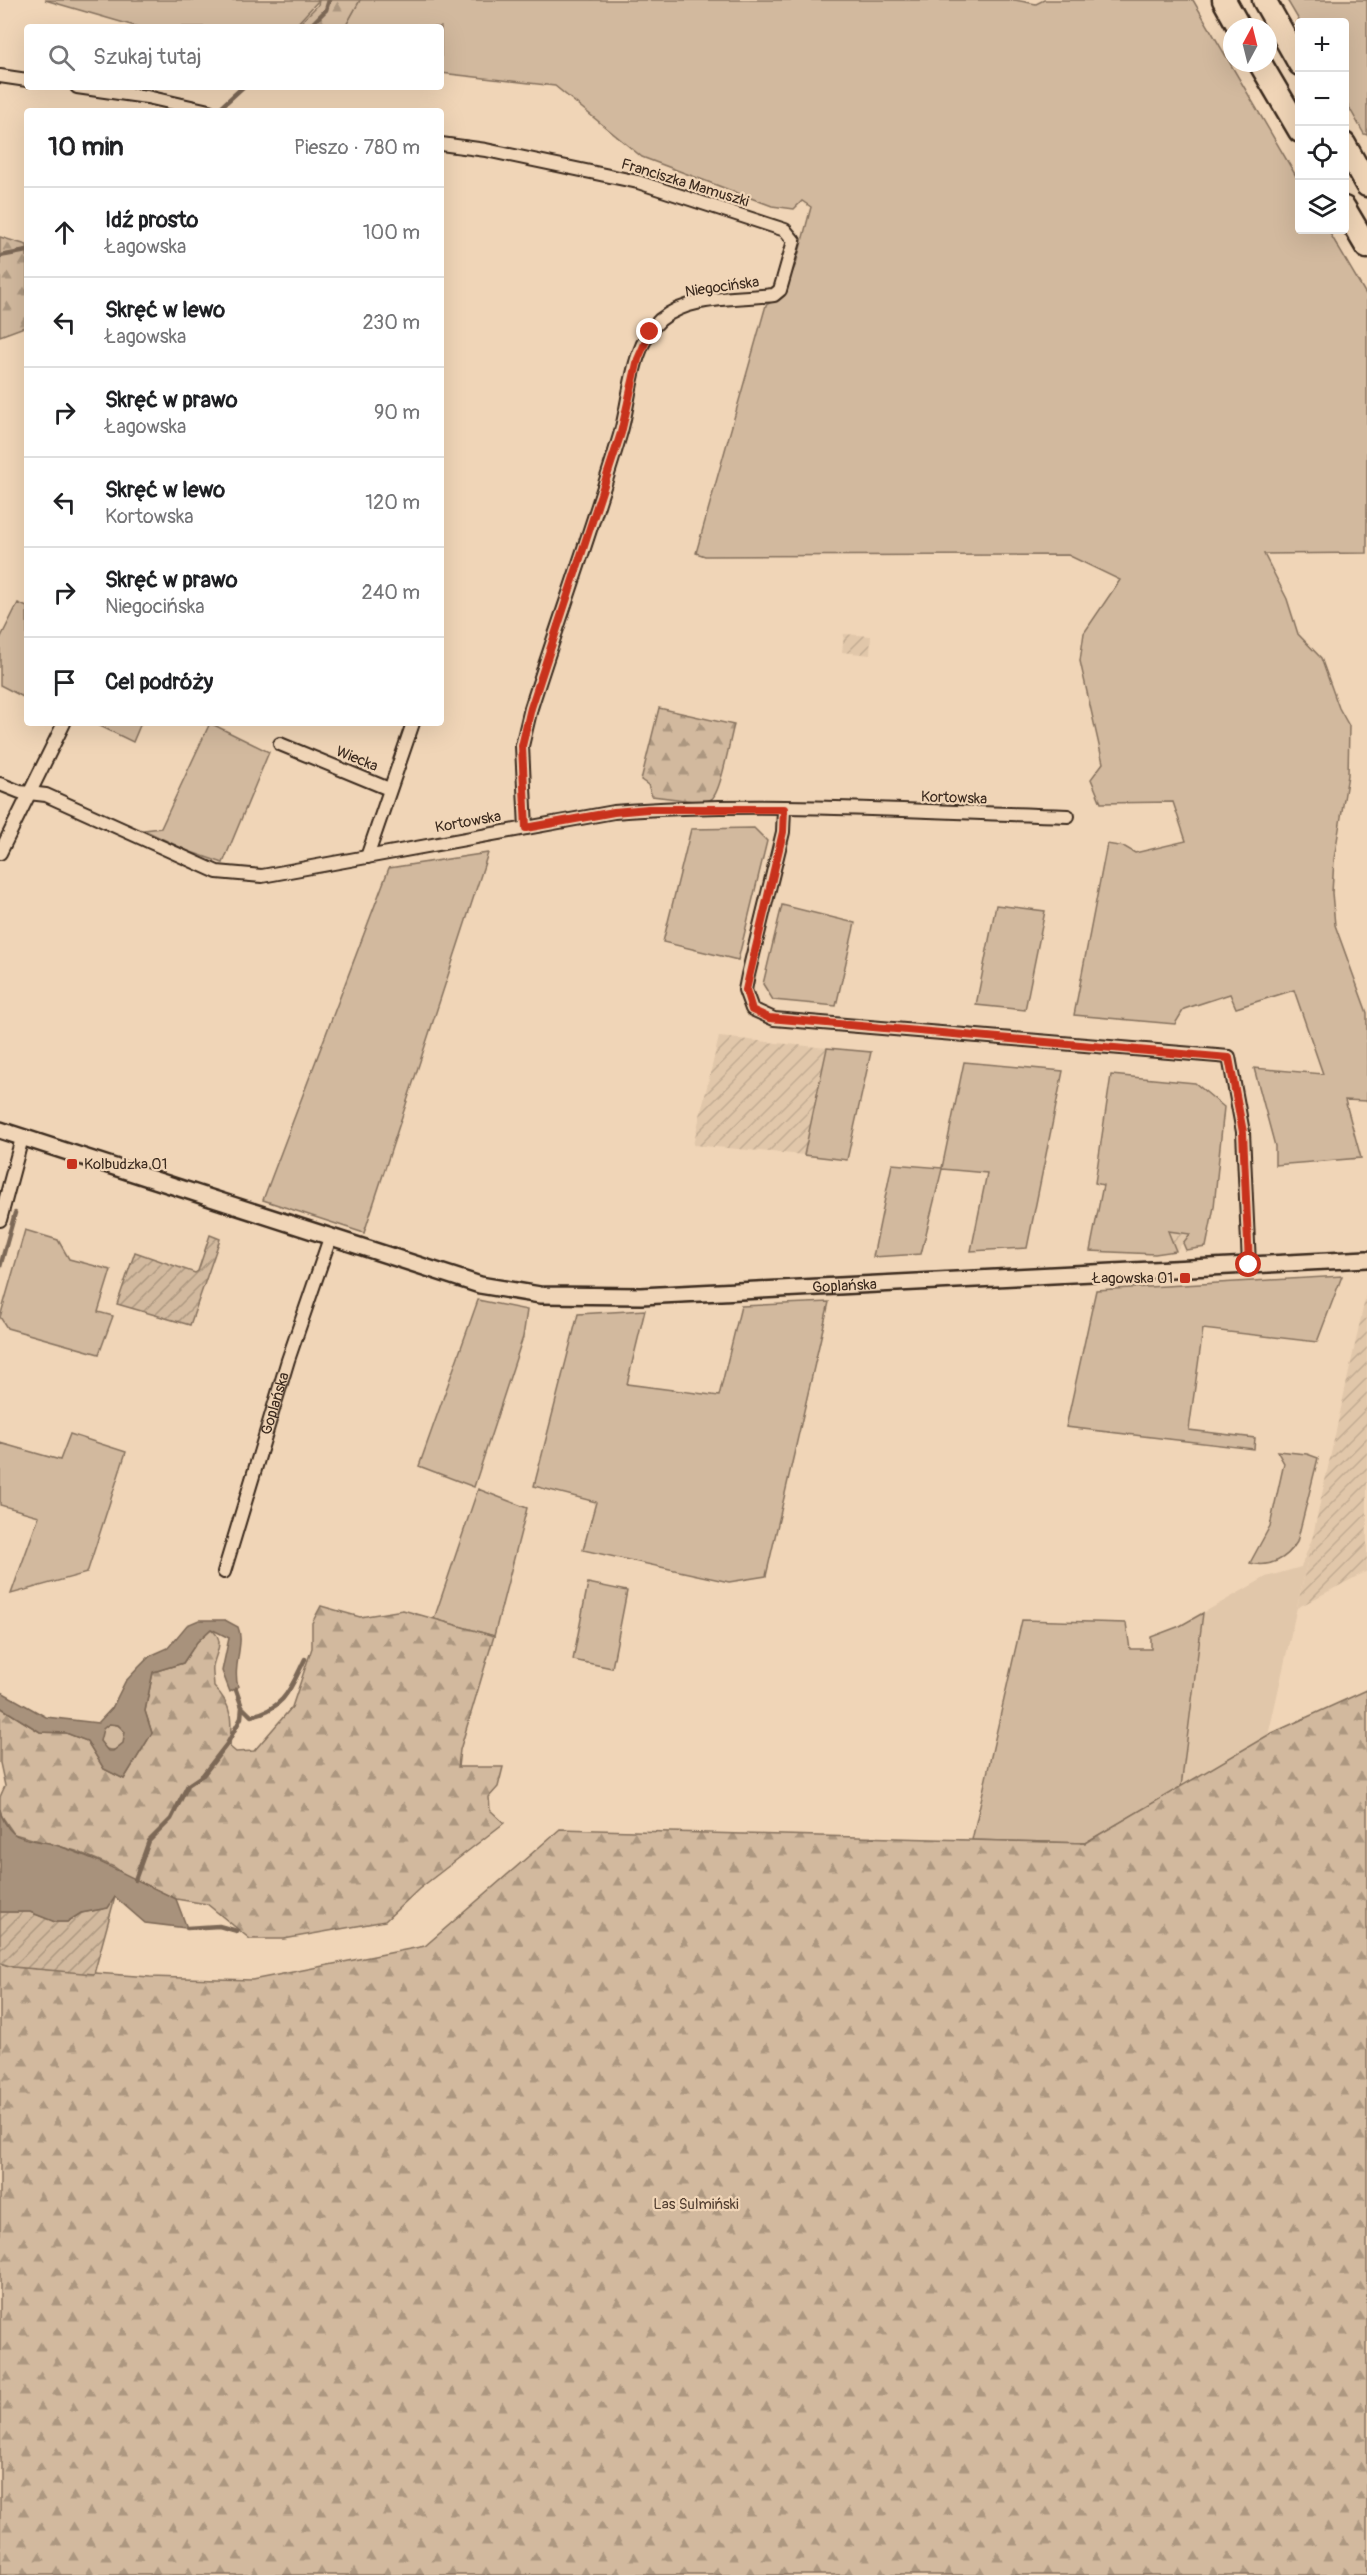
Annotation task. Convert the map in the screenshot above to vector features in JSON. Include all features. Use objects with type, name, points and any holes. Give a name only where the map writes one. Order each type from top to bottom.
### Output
[{"type":"highway","points":[[1224,0],[1234,18]]},
{"type":"highway","points":[[1264,0],[1295,57]]},
{"type":"highway","points":[[1265,72],[1296,126]]},
{"type":"highway","points":[[1349,153],[1367,184]]},
{"type":"highway","points":[[1349,217],[1367,248]]},
{"type":"street","points":[[0,76],[24,80]]},
{"type":"street","points":[[98,90],[147,97],[196,108]]},
{"type":"street","name":"Franciszka Mamuszki","points":[[444,144],[486,150],[638,182],[785,230],[794,240],[780,290]]},
{"type":"street","name":"Niegocińska","points":[[526,828],[522,746],[531,708],[621,433],[638,359],[650,332],[661,320],[692,304],[774,296],[780,290]]},
{"type":"street","points":[[0,853],[62,726]]},
{"type":"street","name":"Wiecka","points":[[367,857],[412,726]]},
{"type":"street","name":"Wiecka","points":[[280,744],[389,789]]},
{"type":"street","name":"Kortowska","points":[[0,784],[28,793],[46,795],[217,872],[262,876],[614,812],[648,809],[784,809],[1068,816]]},
{"type":"street","points":[[784,809],[783,832],[748,975],[746,990],[752,1010],[774,1019],[1229,1058],[1243,1132],[1249,1265]]},
{"type":"street","name":"Goplańska","points":[[0,1130],[480,1285],[563,1297],[641,1296],[1367,1259]]},
{"type":"street","points":[[0,1220],[22,1138]]},
{"type":"street","name":"Goplańska","points":[[224,1572],[288,1360],[330,1238]]},
{"type":"shaded area","points":[[844,634],[871,636],[870,655],[842,652]]},
{"type":"shaded area","points":[[719,1037],[827,1048],[804,1155],[693,1145]]},
{"type":"shaded area","points":[[1167,1231],[1191,1234],[1176,1251]]},
{"type":"shaded area","points":[[1367,1290],[1367,1571],[1297,1608]]},
{"type":"shaded area","points":[[1313,1536],[1268,1736],[1181,1787],[1203,1613],[1266,1577],[1301,1567]]},
{"type":"shaded area","points":[[199,1620],[225,1620],[238,1627],[240,1640],[236,1671],[238,1687],[230,1692],[222,1671],[229,1638],[211,1629],[197,1642],[183,1663],[153,1672],[145,1711],[152,1733],[124,1779],[104,1769],[87,1741],[66,1733],[40,1732],[0,1707],[0,1691],[46,1717],[98,1723],[112,1708],[125,1682],[150,1656],[168,1648],[187,1625]],"holes":[[[109,1724],[118,1725],[125,1732],[123,1743],[113,1751],[108,1751],[100,1741],[103,1729]]]},
{"type":"shaded area","points":[[0,1809],[7,1825],[16,1835],[82,1854],[176,1899],[187,1928],[145,1923],[115,1897],[108,1908],[81,1913],[67,1922],[55,1922],[30,1912],[0,1912]]},
{"type":"green space","points":[[45,0],[319,0],[297,24],[128,24]]},
{"type":"green space","points":[[319,0],[360,0],[347,24],[299,24],[318,5]]},
{"type":"green space","points":[[360,0],[1015,0],[1036,4],[1044,0],[1193,0],[1223,51],[1223,72],[1235,72],[1295,174],[1295,234],[1330,234],[1367,296],[1367,553],[1264,554],[1287,599],[1298,634],[1321,658],[1339,708],[1349,726],[1348,775],[1334,859],[1332,893],[1335,925],[1367,1013],[1367,1101],[1345,1100],[1361,1158],[1275,1165],[1275,1146],[1254,1068],[1323,1074],[1294,990],[1236,1008],[1230,994],[1184,1009],[1175,1024],[1074,1015],[1107,844],[1125,847],[1135,853],[1186,841],[1173,802],[1101,803],[1091,779],[1103,763],[1080,661],[1084,633],[1120,580],[1068,555],[705,556],[696,553],[766,305],[781,297],[796,264],[811,207],[802,201],[794,209],[772,206],[642,157],[555,86],[444,73],[444,24],[347,24]]},
{"type":"green space","points":[[1287,0],[1367,0],[1367,135],[1364,134],[1349,107],[1349,18],[1298,18]]},
{"type":"green space","points":[[0,237],[24,244],[24,327],[0,336]]},
{"type":"green space","points":[[18,603],[24,606],[24,697],[0,685],[0,639]]},
{"type":"green space","points":[[659,708],[734,725],[720,782],[710,800],[702,802],[652,796],[648,785],[641,780]]},
{"type":"green space","points":[[100,726],[140,726],[133,742]]},
{"type":"green space","points":[[209,726],[216,726],[269,752],[223,863],[188,851],[144,830],[161,828]]},
{"type":"green space","points":[[754,828],[767,841],[738,960],[663,942],[691,829]]},
{"type":"green space","points":[[488,853],[364,1233],[263,1200],[389,868]]},
{"type":"green space","points":[[782,905],[855,923],[836,1006],[773,1000],[763,984]]},
{"type":"green space","points":[[996,905],[1045,911],[1025,1010],[976,1005]]},
{"type":"green space","points":[[827,1048],[871,1052],[847,1160],[804,1155]]},
{"type":"green space","points":[[964,1062],[1063,1071],[1027,1248],[971,1251],[987,1173],[942,1169],[921,1254],[873,1257],[892,1164],[942,1168]]},
{"type":"green space","points":[[1111,1075],[1195,1083],[1224,1107],[1214,1207],[1206,1247],[1186,1250],[1183,1243],[1190,1234],[1168,1231],[1176,1251],[1155,1254],[1090,1251],[1103,1185],[1095,1183]]},
{"type":"green space","points":[[25,1230],[58,1240],[69,1259],[111,1270],[98,1312],[113,1316],[99,1354],[7,1328],[0,1317]]},
{"type":"green space","points":[[210,1235],[220,1239],[190,1325],[117,1304],[135,1252],[195,1273],[198,1271]]},
{"type":"green space","points":[[1342,1276],[1317,1342],[1203,1329],[1189,1430],[1255,1438],[1254,1449],[1066,1427],[1096,1290]]},
{"type":"green space","points":[[478,1300],[527,1310],[523,1337],[474,1487],[419,1466]]},
{"type":"green space","points":[[829,1302],[766,1576],[729,1582],[583,1550],[596,1502],[534,1486],[578,1314],[645,1310],[627,1384],[719,1396],[741,1306]]},
{"type":"green space","points":[[70,1434],[126,1452],[87,1573],[11,1594],[39,1516],[0,1505],[0,1443],[60,1460]]},
{"type":"green space","points":[[1277,1451],[1307,1454],[1318,1458],[1297,1542],[1277,1561],[1264,1564],[1250,1563],[1270,1526],[1284,1463]]},
{"type":"green space","points":[[478,1489],[527,1508],[494,1636],[434,1619]]},
{"type":"green space","points":[[588,1583],[627,1591],[612,1668],[573,1660]]},
{"type":"green space","points":[[321,1606],[360,1617],[403,1610],[494,1636],[460,1750],[458,1767],[503,1767],[498,1787],[489,1797],[490,1810],[504,1823],[419,1889],[385,1921],[284,1939],[250,1939],[207,1904],[176,1899],[127,1876],[114,1867],[76,1851],[14,1834],[1,1815],[0,1809],[0,1797],[5,1786],[0,1763],[0,1707],[40,1732],[66,1733],[87,1741],[104,1769],[124,1779],[152,1733],[145,1711],[153,1672],[183,1663],[197,1642],[211,1629],[216,1633],[219,1642],[213,1666],[214,1687],[225,1700],[230,1714],[230,1747],[236,1752],[254,1751],[292,1707],[312,1648],[312,1623]]},
{"type":"green space","points":[[1203,1613],[1181,1787],[1085,1843],[972,1840],[1022,1620],[1126,1623],[1130,1649],[1151,1649],[1151,1637],[1180,1626]]},
{"type":"green space","name":"Las Sulmiński","points":[[1367,1690],[1367,2575],[0,2575],[0,1963],[13,1967],[150,1977],[252,1980],[425,1946],[560,1829],[1085,1843],[1270,1734]]},
{"type":"green space","points":[[112,1724],[121,1728],[125,1737],[121,1746],[112,1750],[103,1746],[99,1737],[103,1728]]},
{"type":"green space","points":[[115,1897],[94,1974],[13,1967],[0,1963],[0,1912],[30,1912],[56,1922],[67,1922],[81,1913],[107,1908]]},
{"type":"waterway","points":[[312,24],[326,10],[329,0]]},
{"type":"waterway","points":[[220,108],[240,90]]},
{"type":"waterway","points":[[0,256],[24,252]]},
{"type":"waterway","points":[[0,1267],[15,1213]]},
{"type":"waterway","points":[[236,1690],[242,1707],[251,1716],[263,1713],[286,1695],[305,1659]]},
{"type":"waterway","points":[[135,1880],[149,1841],[171,1819],[188,1785],[203,1775],[227,1744],[241,1718],[242,1707]]},
{"type":"waterway","points":[[187,1928],[219,1926],[237,1931]]},
{"type":"place","name":"Kolbudzka 01","points":[[72,1164]]},
{"type":"place","name":"Łagowska 01","points":[[1185,1278]]},
{"type":"route","points":[[650,332],[638,359],[621,433],[531,708],[522,746],[521,776],[526,828],[614,812],[648,809],[784,809],[783,832],[746,990],[747,1001],[752,1010],[769,1018],[1229,1058],[1239,1100],[1243,1132],[1249,1265]]}]
